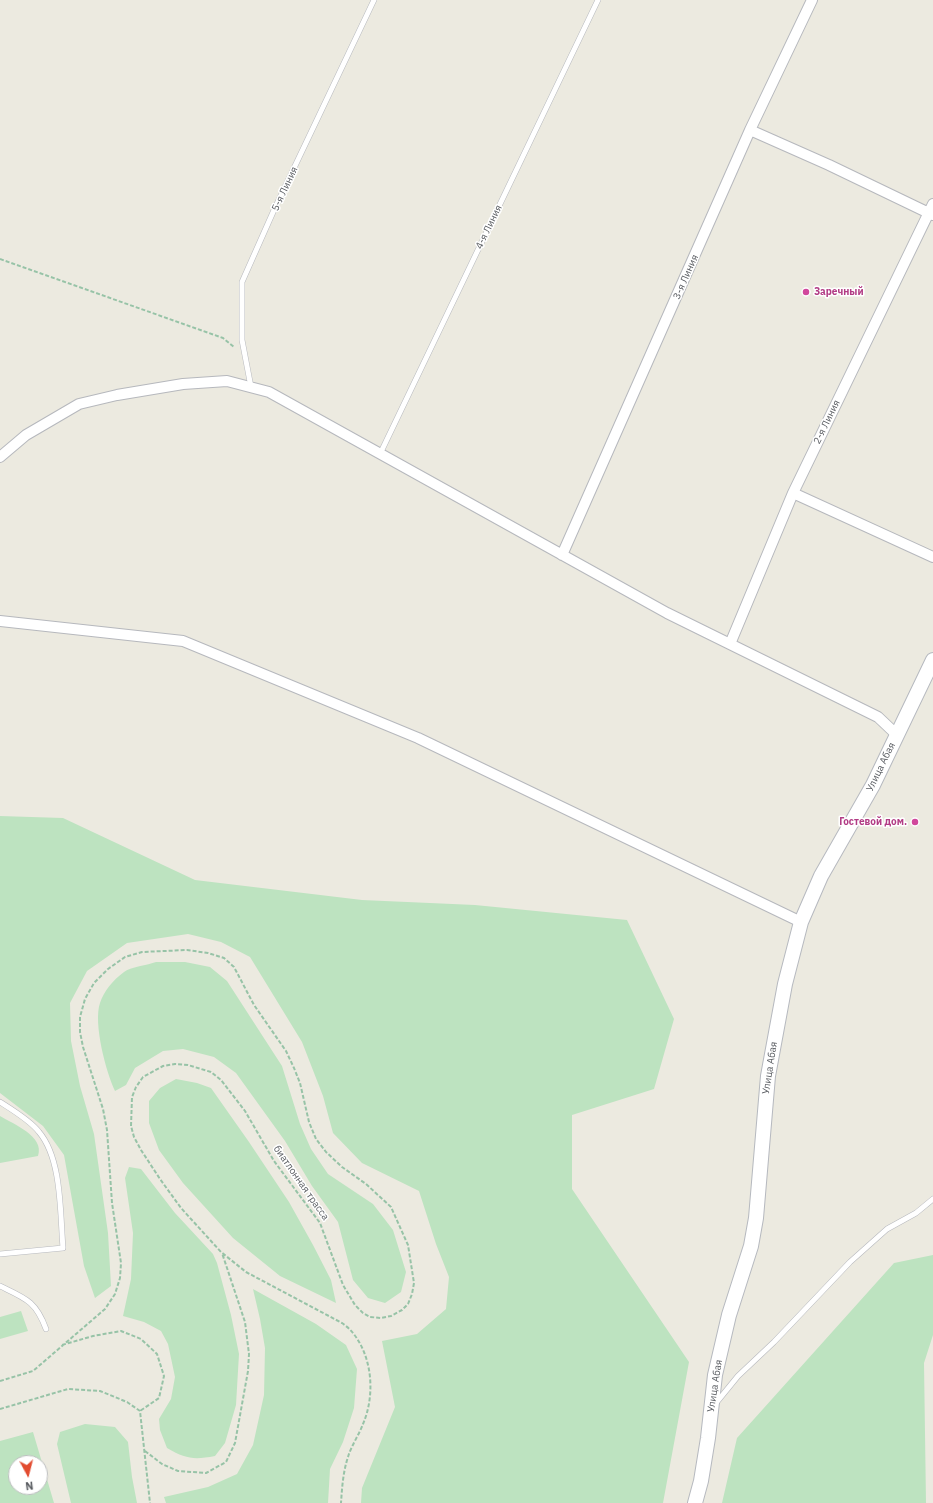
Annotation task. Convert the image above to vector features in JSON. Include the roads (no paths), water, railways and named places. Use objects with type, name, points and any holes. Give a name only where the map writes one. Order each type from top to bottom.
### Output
[{"type":"street","name":"3-я Линия","points":[[562,555],[750,130],[812,0]]},
{"type":"street","points":[[750,130],[931,211]]},
{"type":"street","name":"2-я Линия","points":[[730,644],[793,493],[931,211]]},
{"type":"street","points":[[0,457],[26,435],[79,404],[183,384],[227,381],[269,392],[667,613],[878,717],[897,735]]},
{"type":"street","points":[[793,493],[933,557]]},
{"type":"street","points":[[0,621],[183,641],[418,738],[802,922]]},
{"type":"street","name":"Улица Абая","points":[[696,1503],[701,1481],[715,1375],[729,1315],[751,1246],[756,1218],[768,1076],[785,984],[802,922],[821,876],[873,785],[933,660]]},
{"type":"lane","name":"5-я Линия","points":[[251,387],[242,340],[242,282],[274,210],[374,0]]},
{"type":"lane","name":"4-я Линия","points":[[380,454],[598,0]]},
{"type":"lane","points":[[0,1102],[15,1111],[39,1131],[52,1154],[57,1176],[62,1248],[0,1254]]},
{"type":"lane","points":[[711,1410],[738,1376],[774,1342],[850,1262],[887,1229],[916,1213],[933,1199]]},
{"type":"lane","points":[[0,1286],[21,1296],[34,1305],[43,1319],[46,1329]]},
{"type":"place","name":"Заречный","points":[[806,292]]},
{"type":"place","name":"Гостевой дом.","points":[[915,822]]}]
